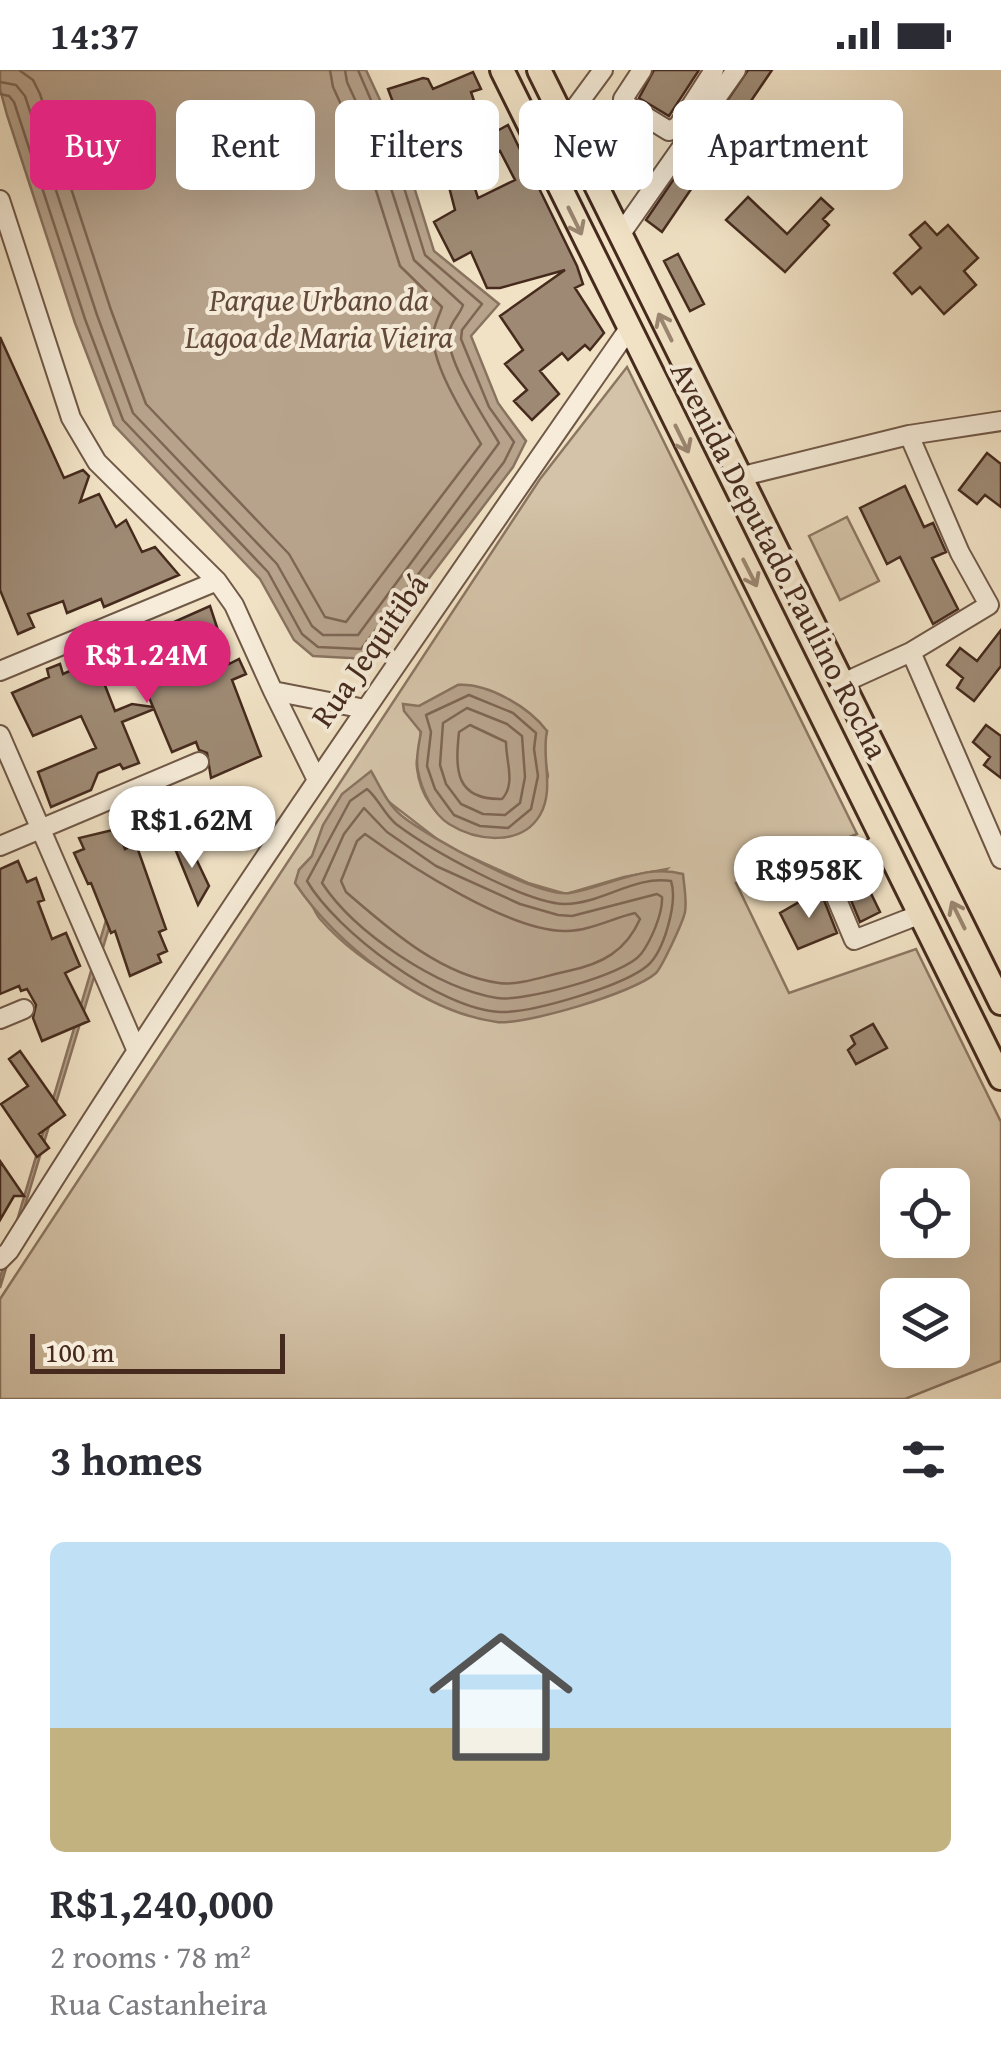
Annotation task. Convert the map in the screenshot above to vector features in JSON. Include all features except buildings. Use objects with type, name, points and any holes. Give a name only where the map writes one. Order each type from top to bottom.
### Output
[{"type":"main road","name":"Avenida Deputado Paulino Rocha","points":[[502,70],[1001,1078]]},
{"type":"main road","name":"Avenida Deputado Paulino Rocha","points":[[538,70],[553,100]]},
{"type":"main road","name":"Avenida Deputado Paulino Rocha","points":[[598,190],[1001,1003]]},
{"type":"main road","points":[[705,486],[740,477]]},
{"type":"street","points":[[580,100],[603,70]]},
{"type":"street","points":[[642,70],[623,99],[669,131],[678,126],[714,70]]},
{"type":"street","points":[[620,235],[736,70]]},
{"type":"street","points":[[0,200],[7,245],[71,418],[85,445],[97,462],[218,581],[234,605],[316,778]]},
{"type":"street","name":"Rua Jequitibá","points":[[0,1260],[9,1252],[136,1049],[316,778],[628,330]]},
{"type":"street","points":[[740,477],[909,436],[1001,421]]},
{"type":"street","points":[[843,684],[911,652],[995,604],[960,553],[909,436]]},
{"type":"street","points":[[0,671],[218,581]]},
{"type":"street","points":[[911,652],[1001,859]]},
{"type":"street","points":[[273,691],[365,709]]},
{"type":"street","points":[[0,736],[136,1049]]},
{"type":"street","points":[[0,846],[199,762]]},
{"type":"street","points":[[884,841],[828,876],[854,940],[921,914]]},
{"type":"street","points":[[0,1019],[24,1009]]},
{"type":"shaded area","points":[[627,367],[857,834],[736,883],[789,993],[916,949],[1001,1122],[1001,1361],[905,1399],[0,1399],[0,1299],[540,479]],"holes":[[[458,685],[482,689],[547,731],[543,749],[548,776],[530,827],[493,837],[475,835],[443,818],[422,788],[417,768],[419,706]],[[389,802],[446,846],[528,883],[566,894],[667,869],[499,1022],[426,995],[380,970],[316,914],[299,870],[312,856]]]},
{"type":"shaded area","points":[[847,517],[879,581],[840,600],[809,536]]},
{"type":"water","name":"Parque Urbano da Lagoa de Maria Vieira","points":[[0,70],[366,70],[380,100],[335,100],[335,190],[415,190],[434,251],[499,304],[471,336],[498,403],[526,441],[513,467],[368,659],[313,656],[294,640],[260,579],[114,425],[75,323],[32,190],[156,190],[156,100],[30,100],[30,185],[0,89]]},
{"type":"water","points":[[458,685],[482,688],[507,698],[530,713],[547,731],[547,795],[540,815],[522,832],[498,838],[460,830],[438,814],[425,793],[417,766],[421,732],[403,704],[419,706]]},
{"type":"water","points":[[371,771],[392,806],[415,826],[534,886],[570,893],[654,871],[683,874],[685,912],[659,969],[626,990],[511,1022],[468,1016],[411,990],[383,972],[333,929],[295,883],[342,794]]},
{"type":"water","points":[[110,907],[115,908],[0,1288],[0,1278]]}]
